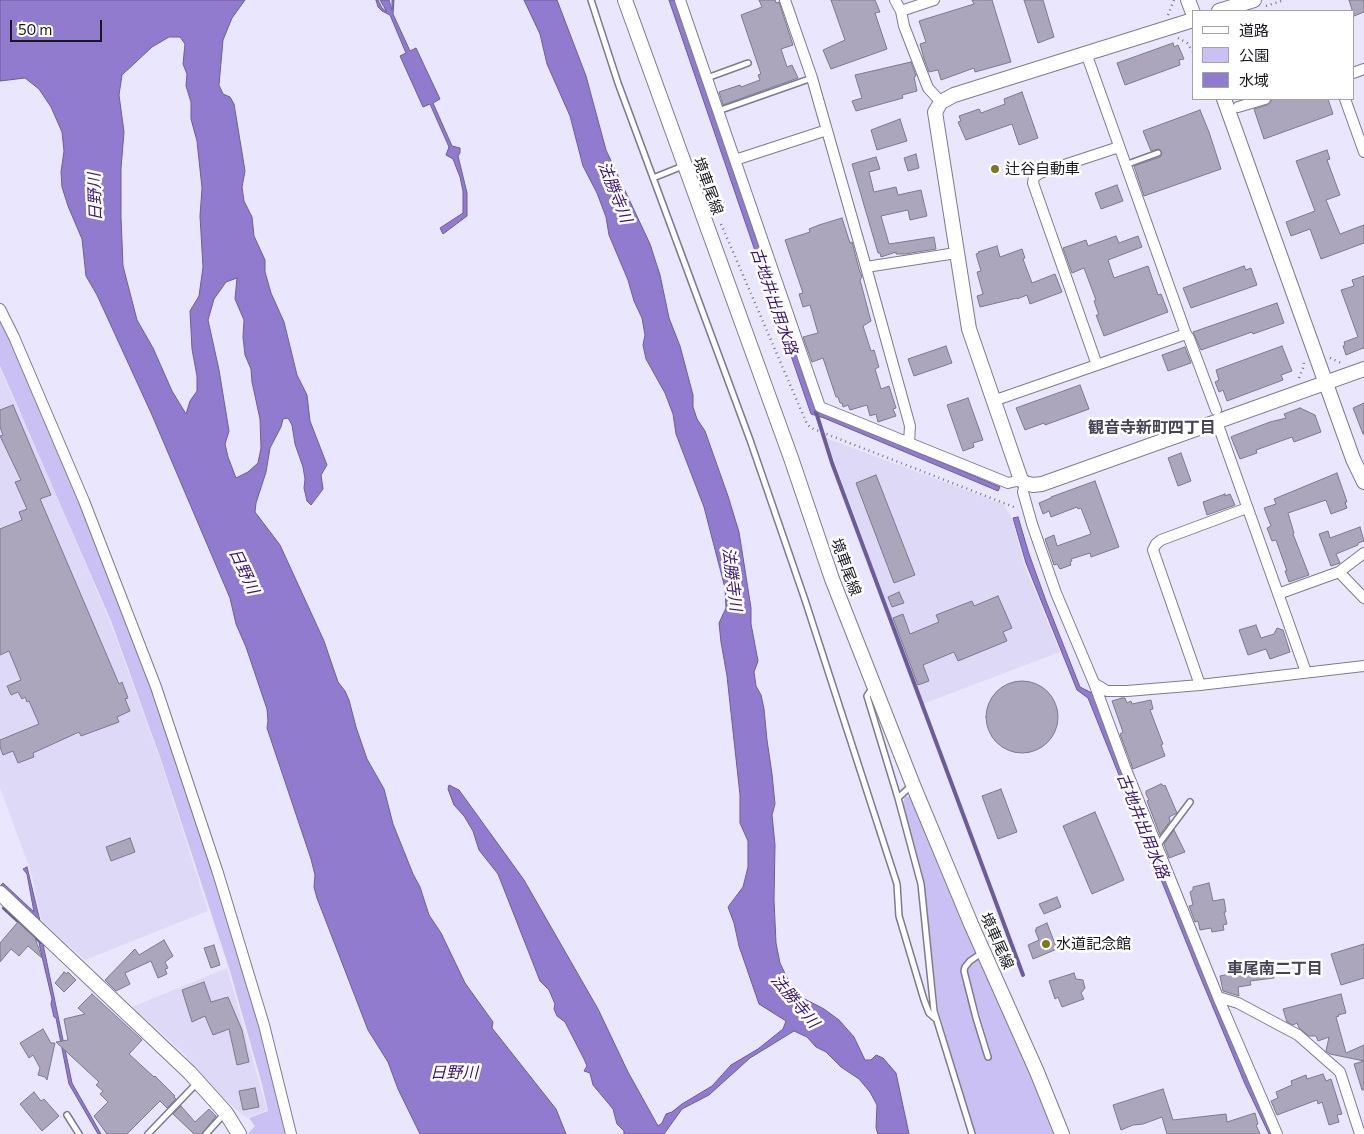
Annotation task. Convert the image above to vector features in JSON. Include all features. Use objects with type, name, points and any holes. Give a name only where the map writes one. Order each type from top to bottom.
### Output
[{"type":"street","name":"境車尾線","points":[[625,0],[788,449],[832,580],[913,784],[1062,1134]]},
{"type":"street","points":[[631,17],[634,0]]},
{"type":"street","points":[[680,0],[820,407],[1008,483],[1023,481],[1033,485],[1042,484],[1217,416],[1326,383],[1364,369]]},
{"type":"street","points":[[784,0],[812,78],[866,267],[910,426],[909,443]]},
{"type":"street","points":[[895,0],[901,11],[904,26],[928,88],[940,102]]},
{"type":"street","points":[[901,11],[934,0]]},
{"type":"street","points":[[1222,10],[1254,0]]},
{"type":"street","points":[[1192,20],[954,95],[940,102],[934,112],[969,328],[993,401],[1023,481],[1024,492],[1038,545],[1218,997],[1277,1134]]},
{"type":"street","points":[[1086,53],[1186,334],[1190,338],[1247,508],[1306,672]]},
{"type":"street","points":[[1224,100],[1353,459],[1364,482]]},
{"type":"street","points":[[1238,108],[1262,100]]},
{"type":"street","points":[[1345,100],[1364,152]]},
{"type":"street","points":[[736,160],[827,130]]},
{"type":"street","points":[[1097,365],[1033,183],[1034,177],[1040,173],[1119,147]]},
{"type":"street","points":[[866,267],[956,253]]},
{"type":"street","points":[[0,309],[14,337],[84,501],[156,687],[221,882],[264,1025],[291,1134]]},
{"type":"street","points":[[993,401],[1186,334]]},
{"type":"street","points":[[1200,685],[1153,550],[1156,544],[1162,540],[1247,508]]},
{"type":"street","points":[[1278,594],[1339,572],[1364,553]]},
{"type":"street","points":[[1339,572],[1364,598]]},
{"type":"street","points":[[1094,683],[1107,690],[1127,691],[1200,685],[1364,666]]},
{"type":"street","points":[[4,898],[34,924],[199,1081],[226,1113],[239,1134]]},
{"type":"street","points":[[1218,997],[1238,1003],[1298,1035],[1340,1072],[1360,1134]]},
{"type":"lane","points":[[592,0],[618,83],[750,440],[808,609],[897,884],[899,916],[924,1000],[929,1013],[936,1019]]},
{"type":"lane","points":[[707,78],[748,63]]},
{"type":"lane","points":[[718,111],[812,78]]},
{"type":"lane","points":[[1125,164],[1158,153]]},
{"type":"lane","points":[[653,178],[684,166]]},
{"type":"lane","points":[[874,685],[867,696],[898,798],[921,884],[934,1011],[972,1134]]},
{"type":"lane","points":[[898,798],[913,784]]},
{"type":"lane","points":[[1157,846],[1190,802]]},
{"type":"lane","points":[[983,951],[965,966],[964,971],[988,1057]]},
{"type":"lane","points":[[148,1134],[199,1081]]},
{"type":"lane","points":[[206,1134],[226,1113]]},
{"type":"lane","points":[[67,1115],[79,1134]]},
{"type":"shaded area","points":[[0,369],[110,622],[160,759],[208,911],[85,960],[42,922],[31,872],[0,788]]},
{"type":"shaded area","points":[[826,438],[1003,504],[1012,519],[1023,562],[1060,652],[923,704]]},
{"type":"shaded area","points":[[227,968],[267,1110],[247,1118],[225,1100],[182,1052],[132,1007]]},
{"type":"green space","points":[[0,317],[32,385],[128,623],[202,835],[262,1033],[286,1134],[248,1134],[255,1126],[249,1118],[268,1111],[230,971],[160,757],[111,621],[0,366]]},
{"type":"green space","points":[[911,796],[977,952],[969,957],[960,970],[985,1060],[992,1057],[967,971],[968,966],[982,957],[1057,1134],[975,1134],[938,1009],[924,882],[903,803],[905,797]]},
{"type":"water","name":"日野川","points":[[0,0],[245,0],[232,18],[223,40],[219,85],[223,94],[230,97],[234,104],[245,171],[242,187],[244,201],[252,217],[254,236],[265,260],[265,272],[271,293],[284,322],[297,375],[307,395],[310,421],[327,465],[321,475],[323,489],[311,505],[307,501],[303,467],[295,444],[292,425],[288,418],[283,419],[270,448],[266,472],[255,512],[280,545],[324,641],[338,682],[349,700],[367,759],[384,789],[393,824],[420,887],[429,915],[441,933],[465,983],[493,1022],[492,1028],[556,1109],[566,1134],[420,1134],[398,1089],[388,1062],[368,1030],[317,898],[314,887],[315,875],[311,859],[267,728],[267,709],[246,647],[236,624],[230,598],[152,415],[97,295],[86,276],[82,239],[62,187],[61,172],[64,151],[62,132],[51,107],[39,89],[25,78],[0,81]],"holes":[[[169,37],[180,37],[185,44],[183,64],[187,74],[186,86],[191,102],[191,119],[197,141],[202,188],[200,216],[203,267],[199,296],[190,311],[197,391],[190,401],[186,414],[172,391],[153,348],[137,320],[123,266],[121,168],[124,132],[119,95],[122,75],[152,47]],[[237,278],[235,299],[244,320],[245,355],[251,369],[260,419],[261,448],[258,463],[248,472],[236,478],[225,444],[229,431],[219,370],[208,320],[214,299],[226,282]]]},
{"type":"water","points":[[376,0],[387,12],[380,0],[389,0],[392,10],[392,0],[394,0],[393,14],[410,51],[416,48],[440,99],[433,103],[452,146],[460,148],[458,156],[467,193],[467,216],[443,234],[440,228],[463,213],[463,191],[460,177],[453,159],[446,155],[449,147],[430,104],[423,107],[400,56],[406,53],[390,15],[378,7]]},
{"type":"water","name":"法勝寺川","points":[[524,0],[557,0],[586,76],[606,150],[650,244],[660,275],[669,318],[680,346],[693,395],[693,407],[697,419],[705,431],[739,532],[751,608],[751,624],[758,661],[754,672],[756,686],[761,695],[764,709],[775,804],[772,815],[775,845],[774,900],[776,943],[780,963],[789,982],[799,996],[824,1009],[839,1020],[854,1037],[865,1060],[871,1060],[876,1055],[883,1058],[896,1073],[909,1134],[878,1134],[876,1128],[877,1105],[870,1092],[859,1079],[841,1067],[826,1052],[816,1047],[807,1037],[794,1031],[750,1058],[709,1095],[682,1109],[664,1134],[624,1134],[624,1131],[617,1124],[613,1109],[593,1085],[590,1073],[584,1071],[587,1066],[584,1059],[565,1022],[557,1016],[554,1009],[555,1004],[549,990],[540,981],[498,874],[479,850],[473,831],[464,816],[454,805],[448,789],[449,785],[459,790],[524,880],[598,1009],[628,1072],[658,1126],[662,1123],[666,1114],[712,1086],[731,1065],[758,1049],[783,1029],[786,1021],[759,1004],[728,907],[743,887],[748,867],[748,841],[740,823],[740,795],[727,676],[719,623],[726,608],[725,588],[704,507],[676,434],[673,414],[665,393],[646,359],[643,345],[645,335],[642,318],[609,235],[606,217],[597,193],[583,166],[570,116],[547,64],[540,34]]},
{"type":"water","name":"古地井出用水路","points":[[669,0],[676,0],[815,409],[1000,487],[998,491],[811,414]]},
{"type":"water","name":"古地井出用水路","points":[[1018,517],[1046,601],[1080,687],[1092,693],[1174,897],[1274,1134],[1269,1134],[1245,1084],[1088,698],[1077,690],[1026,563],[1013,518]]},
{"type":"water","points":[[27,867],[40,921],[44,949],[72,1083],[101,1134],[98,1134],[69,1084],[56,1018],[54,1017],[51,1004],[52,999],[35,917],[1,885],[3,883],[34,912],[27,874],[23,869]]},
{"type":"building","points":[[759,0],[775,0],[776,3],[779,2],[793,45],[781,49],[787,67],[792,65],[798,78],[723,105],[719,92],[760,80],[758,75],[761,74],[741,15],[762,7]]},
{"type":"building","points":[[831,0],[875,0],[880,12],[875,13],[887,49],[831,69],[823,50],[845,40]]},
{"type":"building","points":[[972,0],[992,0],[1011,62],[975,72],[974,68],[941,80],[938,70],[929,72],[924,59],[920,44],[926,42],[919,21],[974,4]]},
{"type":"building","points":[[1024,0],[1043,0],[1054,37],[1038,43]]},
{"type":"building","points":[[1349,0],[1364,0],[1364,12],[1354,16],[1354,10],[1352,10]]},
{"type":"building","points":[[1173,43],[1174,47],[1178,45],[1184,59],[1179,60],[1180,65],[1125,85],[1117,63]]},
{"type":"building","points":[[911,62],[916,76],[914,77],[917,91],[902,95],[903,98],[856,111],[852,101],[862,98],[855,75]]},
{"type":"building","points":[[1022,92],[1038,138],[1019,145],[1012,124],[966,140],[958,122],[961,121],[959,116],[979,109],[981,113],[1005,104],[1004,99]]},
{"type":"building","points":[[1272,100],[1328,100],[1333,114],[1264,139],[1254,109],[1270,103]]},
{"type":"building","points":[[1200,110],[1221,169],[1144,196],[1134,166],[1160,157],[1162,153],[1159,149],[1151,151],[1143,131]]},
{"type":"building","points":[[900,119],[907,141],[877,150],[871,130]]},
{"type":"building","points":[[1327,150],[1330,159],[1327,160],[1340,195],[1326,200],[1340,234],[1364,225],[1364,243],[1321,259],[1310,229],[1291,236],[1286,222],[1315,211],[1296,161]]},
{"type":"building","points":[[916,154],[919,168],[908,171],[904,158]]},
{"type":"building","points":[[876,157],[880,169],[869,172],[874,192],[896,187],[898,195],[921,190],[927,216],[910,220],[908,210],[881,216],[889,244],[934,237],[936,249],[905,254],[896,254],[896,252],[881,257],[880,253],[878,253],[852,164]]},
{"type":"building","points":[[1117,185],[1123,201],[1101,209],[1095,193]]},
{"type":"building","points":[[842,218],[850,243],[852,242],[862,277],[860,280],[871,321],[863,326],[871,351],[874,350],[879,367],[875,369],[881,389],[889,386],[896,408],[893,409],[896,416],[878,422],[876,414],[870,416],[867,405],[850,410],[848,405],[843,407],[838,397],[836,397],[823,358],[812,362],[803,337],[818,333],[810,305],[803,307],[799,294],[803,293],[785,240],[810,232],[809,229],[819,225]]},
{"type":"building","points":[[1116,236],[1119,243],[1138,236],[1142,247],[1108,260],[1114,278],[1148,266],[1158,295],[1161,294],[1168,312],[1104,336],[1096,315],[1099,315],[1094,301],[1096,300],[1084,268],[1072,273],[1063,248],[1086,240],[1088,246]]},
{"type":"building","points":[[997,246],[1000,257],[1022,249],[1025,258],[1023,259],[1032,283],[1055,274],[1062,292],[1030,304],[1027,295],[980,307],[977,296],[983,294],[977,272],[981,271],[976,254]]},
{"type":"building","points":[[1244,266],[1246,270],[1251,268],[1257,285],[1191,308],[1183,288]]},
{"type":"building","points":[[1364,276],[1364,349],[1346,355],[1343,346],[1345,345],[1344,342],[1358,337],[1341,290],[1354,286],[1352,280]]},
{"type":"building","points":[[1277,303],[1284,323],[1201,350],[1193,332]]},
{"type":"building","points":[[946,346],[952,363],[914,376],[908,359]]},
{"type":"building","points":[[1282,346],[1292,371],[1281,375],[1283,380],[1227,401],[1223,390],[1219,392],[1215,382],[1219,380],[1216,370]]},
{"type":"building","points":[[1185,347],[1191,363],[1168,371],[1162,355]]},
{"type":"building","points":[[1080,385],[1089,409],[1025,430],[1016,408]]},
{"type":"building","points":[[968,398],[983,440],[973,443],[974,447],[963,451],[947,405]]},
{"type":"building","points":[[1364,403],[1364,434],[1363,434],[1353,408]]},
{"type":"building","points":[[13,405],[51,495],[40,499],[119,684],[122,682],[128,698],[125,699],[130,711],[117,717],[119,722],[81,736],[79,732],[33,753],[34,757],[18,763],[13,751],[3,755],[0,740],[39,724],[29,701],[27,702],[25,697],[22,699],[18,692],[11,695],[7,686],[21,680],[9,651],[0,655],[0,529],[22,520],[19,512],[27,509],[15,482],[21,480],[0,436],[3,435],[0,427],[0,410]]},
{"type":"building","points":[[1300,408],[1315,415],[1321,432],[1294,442],[1292,437],[1256,450],[1257,453],[1240,459],[1231,437],[1286,418],[1284,414]]},
{"type":"building","points":[[1181,453],[1191,481],[1178,486],[1168,458]]},
{"type":"building","points":[[1337,473],[1347,502],[1345,502],[1347,508],[1331,514],[1326,500],[1288,513],[1293,534],[1309,575],[1289,582],[1276,540],[1272,541],[1267,528],[1271,526],[1264,508],[1276,504],[1274,499]]},
{"type":"building","points":[[876,475],[915,575],[894,583],[856,483]]},
{"type":"building","points":[[1095,481],[1119,547],[1091,557],[1090,553],[1071,559],[1071,565],[1060,569],[1057,564],[1054,565],[1045,539],[1054,535],[1057,546],[1091,534],[1081,508],[1078,509],[1077,507],[1051,517],[1049,511],[1043,514],[1039,503]]},
{"type":"building","points":[[1225,494],[1225,496],[1230,494],[1235,505],[1207,515],[1203,502]]},
{"type":"building","points":[[1360,527],[1364,541],[1336,554],[1340,563],[1331,566],[1319,534],[1328,531],[1330,538]]},
{"type":"building","points":[[899,592],[904,603],[892,607],[888,597]]},
{"type":"building","points":[[998,596],[1012,628],[1003,632],[1007,641],[958,661],[954,652],[923,665],[929,681],[918,685],[893,618],[903,614],[910,634],[939,622],[936,615],[972,601],[974,606]]},
{"type":"building","points":[[1256,625],[1261,638],[1274,634],[1277,628],[1283,630],[1290,652],[1270,659],[1266,649],[1248,655],[1239,630]]},
{"type":"building","points":[[1022,681],[1042,687],[1052,697],[1058,717],[1052,737],[1042,747],[1022,753],[1002,747],[992,737],[986,717],[992,697],[1002,687]]},
{"type":"building","points":[[1125,698],[1127,703],[1131,701],[1132,704],[1151,700],[1153,709],[1150,710],[1163,744],[1161,745],[1165,756],[1133,769],[1120,734],[1123,732],[1112,701]]},
{"type":"building","points":[[1161,784],[1165,785],[1177,813],[1169,817],[1170,821],[1160,835],[1147,801],[1149,800],[1146,791]]},
{"type":"building","points":[[1001,789],[1017,832],[998,839],[982,796]]},
{"type":"building","points":[[1095,812],[1124,880],[1092,894],[1063,826]]},
{"type":"building","points":[[1174,830],[1185,852],[1169,858],[1164,844]]},
{"type":"building","points":[[130,838],[135,852],[111,861],[106,847]]},
{"type":"building","points":[[1209,883],[1213,901],[1224,899],[1226,912],[1224,912],[1227,924],[1223,925],[1224,930],[1212,932],[1211,928],[1200,930],[1198,921],[1195,922],[1189,906],[1193,905],[1190,892],[1193,890],[1193,887]]},
{"type":"building","points":[[1057,897],[1061,907],[1044,914],[1039,904]]},
{"type":"building","points":[[18,922],[35,938],[42,958],[28,946],[19,956],[11,949],[0,962],[0,943]]},
{"type":"building","points":[[1047,923],[1057,949],[1033,959],[1028,945],[1039,940],[1036,928]]},
{"type":"building","points":[[164,940],[173,956],[165,962],[168,968],[165,969],[167,974],[158,978],[151,961],[125,973],[130,984],[116,991],[105,980],[135,949],[139,955]]},
{"type":"building","points":[[1364,944],[1364,978],[1341,985],[1331,954]]},
{"type":"building","points":[[214,945],[220,965],[211,968],[204,948]]},
{"type":"building","points":[[1271,962],[1274,978],[1250,981],[1251,985],[1238,987],[1239,996],[1223,991],[1220,976],[1246,970],[1245,966]]},
{"type":"building","points":[[64,972],[67,974],[68,972],[76,980],[64,992],[55,983]]},
{"type":"building","points":[[1074,973],[1076,979],[1083,980],[1085,988],[1081,993],[1084,999],[1062,1007],[1058,997],[1055,999],[1049,981]]},
{"type":"building","points":[[204,982],[211,1002],[228,997],[242,1030],[249,1062],[237,1065],[229,1029],[213,1035],[205,1016],[192,1022],[182,990]]},
{"type":"building","points":[[92,994],[142,1040],[129,1054],[155,1076],[176,1099],[167,1108],[160,1101],[127,1134],[107,1134],[94,1116],[108,1102],[100,1094],[103,1091],[96,1085],[99,1082],[56,1042],[68,1040],[64,1019],[85,1014],[78,1008]]},
{"type":"building","points":[[1341,994],[1346,1013],[1336,1017],[1346,1053],[1364,1045],[1364,1061],[1330,1054],[1326,1051],[1329,1037],[1318,1041],[1316,1036],[1309,1036],[1299,1028],[1297,1023],[1293,1025],[1287,1022],[1283,1009]]},
{"type":"building","points":[[43,1029],[51,1043],[55,1043],[47,1080],[45,1077],[38,1075],[40,1068],[33,1055],[29,1058],[20,1043]]},
{"type":"building","points":[[1364,1061],[1364,1090],[1362,1090],[1354,1064]]},
{"type":"building","points":[[1323,1074],[1326,1081],[1331,1079],[1342,1114],[1337,1115],[1339,1122],[1329,1125],[1322,1102],[1318,1104],[1317,1100],[1277,1115],[1271,1101],[1278,1098],[1276,1092],[1292,1085],[1291,1081],[1306,1075],[1307,1079]]},
{"type":"building","points":[[255,1088],[259,1107],[243,1110],[239,1091]]},
{"type":"building","points":[[1163,1089],[1173,1120],[1226,1114],[1227,1122],[1255,1113],[1258,1124],[1256,1125],[1260,1134],[1167,1134],[1162,1117],[1121,1130],[1113,1105]]},
{"type":"building","points":[[34,1092],[41,1101],[44,1099],[59,1116],[42,1131],[20,1104]]},
{"type":"building","points":[[181,1106],[195,1122],[209,1109],[216,1116],[202,1134],[194,1134],[173,1114]]},
{"type":"waterway","points":[[816,412],[832,463],[1023,975]]},
{"type":"waterway","points":[[4,908],[41,942]]},
{"type":"place","name":"辻谷自動車","points":[[995,169]]},
{"type":"place","name":"水道記念館","points":[[1046,944]]},
{"type":"district","name":"観音寺新町四丁目","points":[[1152,428]]},
{"type":"district","name":"車尾南二丁目","points":[[1275,969]]}]
